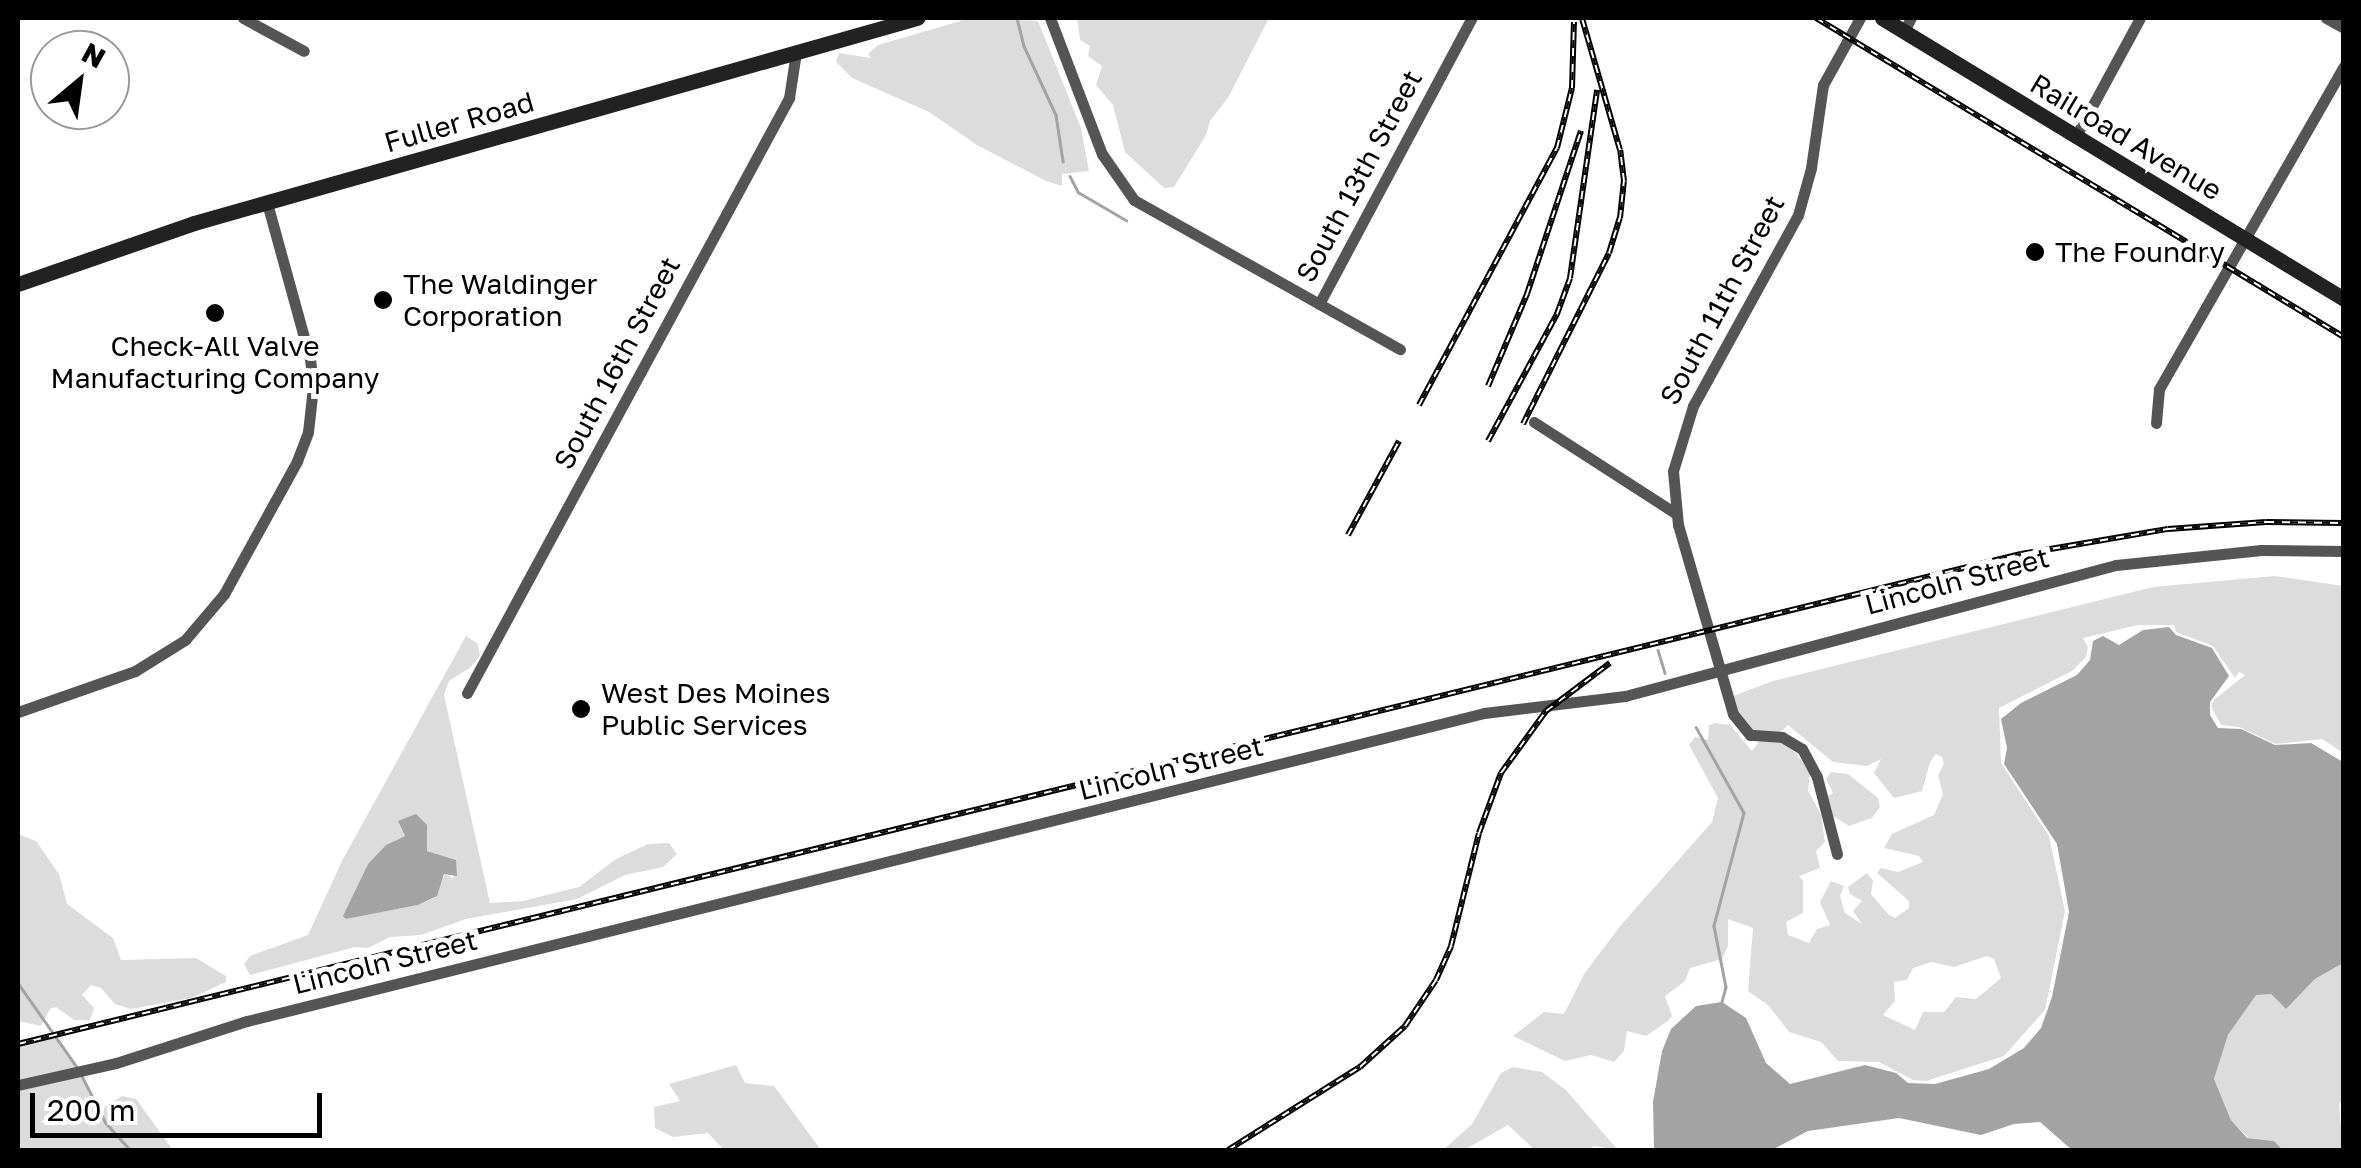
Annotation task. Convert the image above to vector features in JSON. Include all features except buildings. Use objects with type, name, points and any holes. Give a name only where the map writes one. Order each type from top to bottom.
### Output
[{"type":"street","points":[[243,18],[304,51]]},
{"type":"street","name":"Fuller Road","points":[[18,284],[266,202],[916,18]]},
{"type":"street","points":[[1050,18],[1102,154],[1134,200],[1400,349]]},
{"type":"street","name":"South 13th Street","points":[[1318,304],[1472,18]]},
{"type":"street","name":"South 11th Street","points":[[1837,854],[1816,777],[1802,749],[1782,737],[1757,738],[1740,728],[1719,669],[1675,513],[1673,470],[1685,422],[1798,215],[1811,168],[1824,85],[1860,18]]},
{"type":"street","name":"Railroad Avenue","points":[[1882,18],[1908,24],[2076,136],[2344,299]]},
{"type":"street","points":[[2076,136],[2140,18]]},
{"type":"street","points":[[2326,18],[2344,28]]},
{"type":"street","name":"South 16th Street","points":[[467,693],[789,98],[796,52]]},
{"type":"street","points":[[2156,423],[2159,390],[2344,66]]},
{"type":"street","points":[[18,712],[135,671],[186,640],[224,594],[297,461],[308,432],[314,387],[310,359],[266,202]]},
{"type":"street","points":[[1534,422],[1675,513]]},
{"type":"street","name":"Lincoln Street","points":[[18,1085],[66,1077],[247,1021],[1484,713],[1522,705],[1600,701],[2142,560],[2261,550],[2344,551]]},
{"type":"shaded area","points":[[971,18],[1038,21],[1081,128],[1089,171],[1062,174],[1062,186],[1046,181],[977,145],[929,112],[852,78],[836,62],[839,53],[871,58],[868,54],[878,45]]},
{"type":"shaded area","points":[[1077,18],[1269,18],[1229,96],[1210,121],[1206,135],[1174,187],[1164,188],[1125,152],[1113,105],[1096,85],[1102,66],[1088,56],[1090,46],[1080,40]]},
{"type":"shaded area","points":[[2275,576],[2343,586],[2343,753],[2322,739],[2276,744],[2239,727],[2221,725],[2211,706],[2245,675],[2239,672],[2235,678],[2213,646],[2176,632],[2174,625],[2138,625],[2083,638],[2088,647],[2086,657],[2072,671],[1999,708],[2001,763],[2049,836],[2065,911],[2045,1010],[2004,1056],[1926,1081],[1913,1080],[1879,1062],[1838,1061],[1821,1042],[1789,1032],[1769,1006],[1748,991],[1753,928],[1728,919],[1728,946],[1722,959],[1690,968],[1685,981],[1665,996],[1672,1016],[1668,1021],[1646,1036],[1627,1031],[1624,1051],[1614,1062],[1591,1055],[1565,1061],[1513,1036],[1544,1012],[1564,1014],[1584,974],[1621,925],[1712,822],[1718,798],[1689,745],[1695,737],[1708,740],[1709,725],[1715,723],[1730,725],[1752,751],[1761,739],[1782,742],[1796,753],[1810,773],[1808,790],[1821,815],[1825,842],[1816,851],[1820,868],[1799,876],[1803,881],[1803,913],[1786,922],[1788,935],[1809,943],[1817,929],[1830,925],[1820,902],[1831,881],[1844,886],[1840,896],[1845,913],[1862,924],[1853,911],[1862,901],[1850,894],[1848,887],[1867,873],[1873,881],[1871,894],[1889,915],[1895,918],[1909,908],[1909,901],[1877,873],[1881,868],[1898,872],[1923,862],[1919,856],[1884,848],[1892,834],[1934,815],[1943,794],[1938,775],[1944,764],[1942,757],[1936,754],[1930,762],[1922,791],[1894,798],[1874,773],[1881,759],[1867,766],[1833,762],[1788,725],[1781,732],[1761,734],[1745,728],[1730,697],[1773,681],[2153,587]],"holes":[[[1987,956],[1994,959],[2001,978],[1976,999],[1956,997],[1944,1012],[1923,1012],[1915,1030],[1883,1015],[1895,1001],[1894,982],[1907,980],[1913,968],[1932,962],[1954,967]]]},
{"type":"shaded area","points":[[2169,627],[2176,635],[2212,648],[2229,676],[2210,702],[2210,715],[2218,728],[2241,729],[2275,745],[2311,743],[2343,762],[2343,963],[2315,979],[2286,1009],[2271,994],[2256,995],[2228,1035],[2214,1079],[2231,1120],[2247,1138],[2274,1141],[2283,1150],[2072,1150],[2040,1122],[2014,1124],[1981,1135],[1899,1118],[1808,1131],[1772,1150],[1654,1150],[1653,1102],[1662,1051],[1671,1029],[1696,1006],[1722,1002],[1746,1018],[1766,1063],[1790,1084],[1865,1065],[1896,1073],[1908,1083],[1935,1084],[1989,1069],[2024,1048],[2041,1028],[2052,997],[2069,912],[2057,844],[2004,764],[2007,748],[2001,719],[2021,703],[2077,675],[2090,660],[2093,641],[2103,636],[2119,645],[2143,630]]},
{"type":"shaded area","points":[[466,636],[478,644],[480,656],[470,668],[449,681],[444,695],[490,903],[523,901],[579,887],[616,859],[648,844],[669,843],[677,854],[663,867],[625,875],[577,899],[466,919],[421,935],[390,937],[368,948],[355,947],[250,975],[244,964],[250,956],[308,935],[343,859]],"holes":[[[399,824],[427,826],[427,851],[456,860],[453,878],[445,874],[434,898],[418,905],[346,919],[368,864],[386,845],[405,836]]]},
{"type":"shaded area","points":[[1831,772],[1848,774],[1878,798],[1880,807],[1872,818],[1849,826],[1833,816],[1828,796],[1833,793],[1826,779]]},
{"type":"shaded area","points":[[416,814],[427,825],[427,851],[456,860],[457,876],[444,874],[437,896],[418,905],[346,919],[343,916],[368,864],[386,845],[405,836],[398,821]]},
{"type":"shaded area","points":[[18,834],[36,841],[59,874],[67,904],[113,938],[121,960],[196,958],[226,976],[226,982],[191,998],[131,1009],[115,1004],[101,988],[91,985],[82,995],[94,1008],[90,1020],[74,1020],[56,1007],[50,1009],[41,1026],[18,1021]]},
{"type":"shaded area","points":[[2343,963],[2344,1098],[2339,1104],[2343,1150],[2283,1150],[2274,1141],[2248,1138],[2231,1120],[2214,1079],[2228,1035],[2256,994],[2271,994],[2286,1009],[2315,979]]},
{"type":"shaded area","points":[[46,1037],[59,1039],[101,1110],[122,1096],[136,1099],[173,1150],[18,1150],[18,1044]]},
{"type":"shaded area","points":[[736,1065],[745,1083],[774,1086],[821,1150],[724,1150],[708,1133],[673,1137],[655,1128],[654,1107],[680,1101],[669,1084]]},
{"type":"shaded area","points":[[1513,1067],[1542,1072],[1566,1090],[1618,1150],[1594,1146],[1588,1150],[1535,1150],[1508,1125],[1464,1150],[1443,1150],[1472,1124],[1501,1073]]},
{"type":"waterway","points":[[1017,18],[1024,46],[1056,115],[1063,161]]},
{"type":"waterway","points":[[1070,176],[1078,192],[1126,220]]},
{"type":"waterway","points":[[1658,650],[1665,673]]},
{"type":"waterway","points":[[1696,727],[1744,813],[1714,926],[1726,987],[1722,1002]]},
{"type":"waterway","points":[[18,983],[77,1067]]},
{"type":"waterway","points":[[81,1074],[106,1123],[130,1150]]},
{"type":"railway","points":[[1523,424],[1609,253],[1620,218],[1624,181],[1620,150],[1582,18]]},
{"type":"railway","points":[[1816,18],[2344,337]]},
{"type":"railway","points":[[1419,405],[1557,148],[1572,88],[1574,22]]},
{"type":"railway","points":[[1488,441],[1557,314],[1570,278],[1597,90]]},
{"type":"railway","points":[[1488,386],[1527,294],[1581,131]]},
{"type":"railway","points":[[1348,535],[1399,441]]},
{"type":"railway","points":[[18,1044],[2021,554],[2168,529],[2266,522],[2344,523]]},
{"type":"railway","points":[[1228,1150],[1360,1067],[1405,1026],[1436,980],[1451,946],[1479,833],[1501,773],[1546,711],[1610,663]]},
{"type":"place","name":"The Foundry","points":[[2035,252]]},
{"type":"place","name":"The Waldinger Corporation","points":[[383,300]]},
{"type":"place","name":"Check-All Valve Manufacturing Company","points":[[215,313]]},
{"type":"place","name":"West Des Moines Public Services","points":[[581,709]]}]
